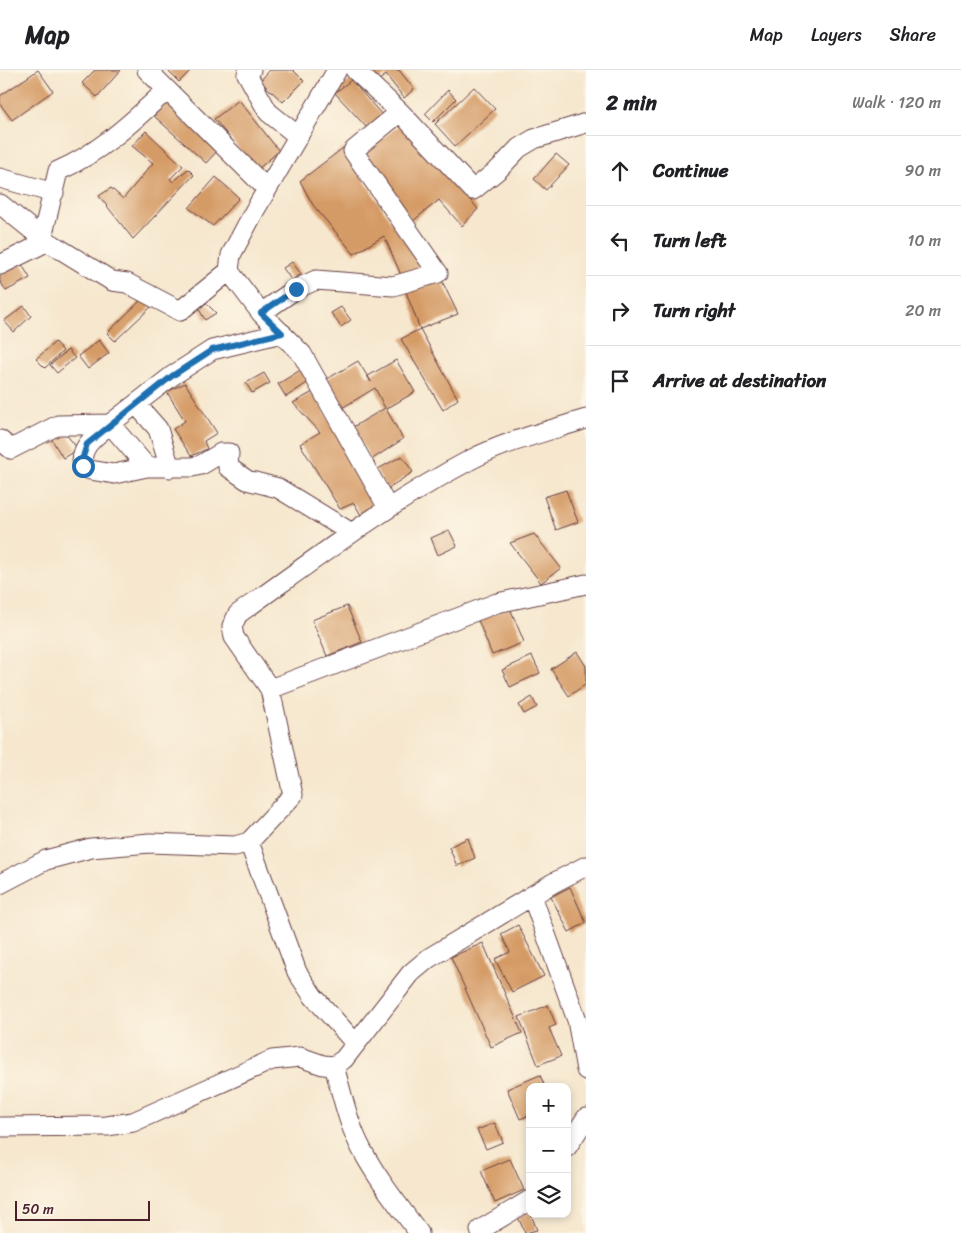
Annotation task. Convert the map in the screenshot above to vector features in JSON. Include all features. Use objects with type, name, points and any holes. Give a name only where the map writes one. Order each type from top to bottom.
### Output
[{"type":"street","points":[[147,70],[267,189]]},
{"type":"street","points":[[252,70],[247,74],[268,112],[298,136]]},
{"type":"street","points":[[0,204],[45,239],[112,281],[127,284],[180,311],[229,271],[231,255],[267,189],[337,70]]},
{"type":"street","points":[[355,70],[400,112],[473,190],[499,169],[519,148],[534,139],[586,123]]},
{"type":"street","points":[[0,265],[45,239],[58,171],[80,162],[105,144],[159,97],[169,93]]},
{"type":"street","points":[[261,313],[296,289],[316,280],[393,286],[438,273],[353,151],[400,112]]},
{"type":"street","points":[[0,178],[54,193]]},
{"type":"street","points":[[229,271],[261,313],[302,354],[388,508]]},
{"type":"street","points":[[282,333],[212,350],[172,376],[87,444],[82,460],[83,466],[90,470],[114,474],[147,467],[170,468],[201,465],[221,453],[228,453],[228,467],[247,480],[278,488],[350,532]]},
{"type":"street","points":[[136,404],[158,429],[170,468]]},
{"type":"street","points":[[0,884],[46,860],[91,848],[150,843],[235,846],[249,842],[293,795],[270,689],[234,638],[232,626],[238,614],[350,532],[472,459],[505,445],[586,419]]},
{"type":"street","points":[[0,440],[11,449],[58,425],[110,424]]},
{"type":"street","points":[[110,424],[147,467]]},
{"type":"street","points":[[270,689],[497,603],[583,587]]},
{"type":"street","points":[[249,842],[297,972],[313,996],[355,1043]]},
{"type":"street","points":[[0,1127],[107,1126],[133,1122],[272,1060],[300,1057],[323,1065],[334,1066],[344,1059],[411,973],[429,958],[586,866]]},
{"type":"street","points":[[532,896],[577,1020],[586,1070]]},
{"type":"street","points":[[334,1066],[348,1118],[361,1149],[380,1180],[419,1233]]},
{"type":"street","points":[[571,1141],[586,1118]]},
{"type":"street","points":[[482,1233],[480,1230],[526,1202]]},
{"type":"building","points":[[38,70],[53,91],[12,120],[0,104],[0,96]]},
{"type":"building","points":[[95,70],[121,70],[97,97],[82,83]]},
{"type":"building","points":[[171,70],[191,70],[179,82],[169,72]]},
{"type":"building","points":[[270,70],[293,70],[304,81],[283,102],[260,81]]},
{"type":"building","points":[[366,70],[399,70],[414,89],[404,98],[386,75],[375,83]]},
{"type":"building","points":[[351,80],[383,116],[368,129],[335,93]]},
{"type":"building","points":[[474,87],[495,109],[455,146],[435,124]]},
{"type":"building","points":[[448,90],[456,99],[433,122],[425,114]]},
{"type":"building","points":[[169,100],[219,149],[206,163],[154,116]]},
{"type":"building","points":[[239,100],[279,151],[257,170],[214,119]]},
{"type":"building","points":[[403,123],[478,209],[462,226],[439,200],[413,221],[360,155]]},
{"type":"building","points":[[146,131],[183,166],[170,179],[173,182],[188,169],[194,175],[133,239],[99,196],[111,188],[123,199],[153,163],[132,146]]},
{"type":"building","points":[[343,148],[394,226],[425,267],[401,275],[384,236],[354,254],[313,205],[300,181]]},
{"type":"building","points":[[556,154],[569,165],[546,190],[534,179]]},
{"type":"building","points":[[216,177],[239,198],[213,226],[189,208]]},
{"type":"building","points":[[292,262],[301,274],[292,281],[283,268]]},
{"type":"building","points":[[21,263],[30,278],[6,291],[0,281],[0,275]]},
{"type":"building","points":[[441,279],[458,314],[420,329],[406,292]]},
{"type":"building","points":[[144,297],[152,306],[115,341],[107,333]]},
{"type":"building","points":[[206,303],[216,313],[205,320],[199,309]]},
{"type":"building","points":[[24,306],[31,316],[14,332],[4,321]]},
{"type":"building","points":[[341,307],[351,320],[341,327],[331,313]]},
{"type":"building","points":[[420,329],[458,399],[443,410],[401,339]]},
{"type":"building","points":[[99,340],[109,353],[88,369],[78,356]]},
{"type":"building","points":[[55,342],[63,351],[45,368],[36,359]]},
{"type":"building","points":[[68,350],[75,358],[57,373],[50,365]]},
{"type":"building","points":[[396,360],[415,392],[386,409],[403,439],[371,460],[353,427],[385,408],[375,388],[342,408],[327,379],[358,361],[371,382],[368,376]]},
{"type":"building","points":[[302,369],[310,381],[286,397],[278,384]]},
{"type":"building","points":[[264,373],[270,383],[252,393],[246,383]]},
{"type":"building","points":[[185,383],[217,433],[204,441],[207,449],[191,456],[173,429],[185,421],[167,392]]},
{"type":"building","points":[[313,392],[381,507],[362,517],[354,503],[340,509],[300,444],[320,432],[293,403]]},
{"type":"building","points":[[61,428],[78,449],[63,458],[49,435]]},
{"type":"building","points":[[402,456],[413,472],[387,489],[376,470]]},
{"type":"building","points":[[566,490],[578,522],[556,530],[544,497]]},
{"type":"building","points":[[449,530],[457,546],[438,555],[431,538]]},
{"type":"building","points":[[534,534],[561,568],[541,583],[510,543]]},
{"type":"building","points":[[347,606],[362,642],[327,656],[312,620]]},
{"type":"building","points":[[510,608],[524,642],[492,655],[478,620]]},
{"type":"building","points":[[577,652],[586,666],[586,684],[569,696],[551,669]]},
{"type":"building","points":[[532,656],[540,673],[510,687],[502,670]]},
{"type":"building","points":[[532,697],[537,707],[524,714],[519,705]]},
{"type":"building","points":[[468,838],[475,858],[457,866],[449,847]]},
{"type":"building","points":[[570,887],[586,923],[569,932],[551,897]]},
{"type":"building","points":[[518,925],[544,976],[512,992],[495,959],[510,952],[501,934]]},
{"type":"building","points":[[483,943],[522,1033],[491,1047],[451,957]]},
{"type":"building","points":[[548,1005],[556,1025],[549,1028],[561,1056],[538,1065],[519,1017]]},
{"type":"building","points":[[540,1075],[543,1083],[526,1083],[526,1117],[520,1119],[507,1089]]},
{"type":"building","points":[[495,1123],[503,1142],[486,1149],[477,1130]]},
{"type":"building","points":[[510,1159],[524,1190],[495,1203],[481,1171]]},
{"type":"building","points":[[526,1214],[526,1218],[532,1218],[537,1230],[525,1233],[518,1217]]},
{"type":"route","points":[[83,466],[82,460],[87,444],[172,376],[212,350],[282,333],[261,313],[296,289]]}]
